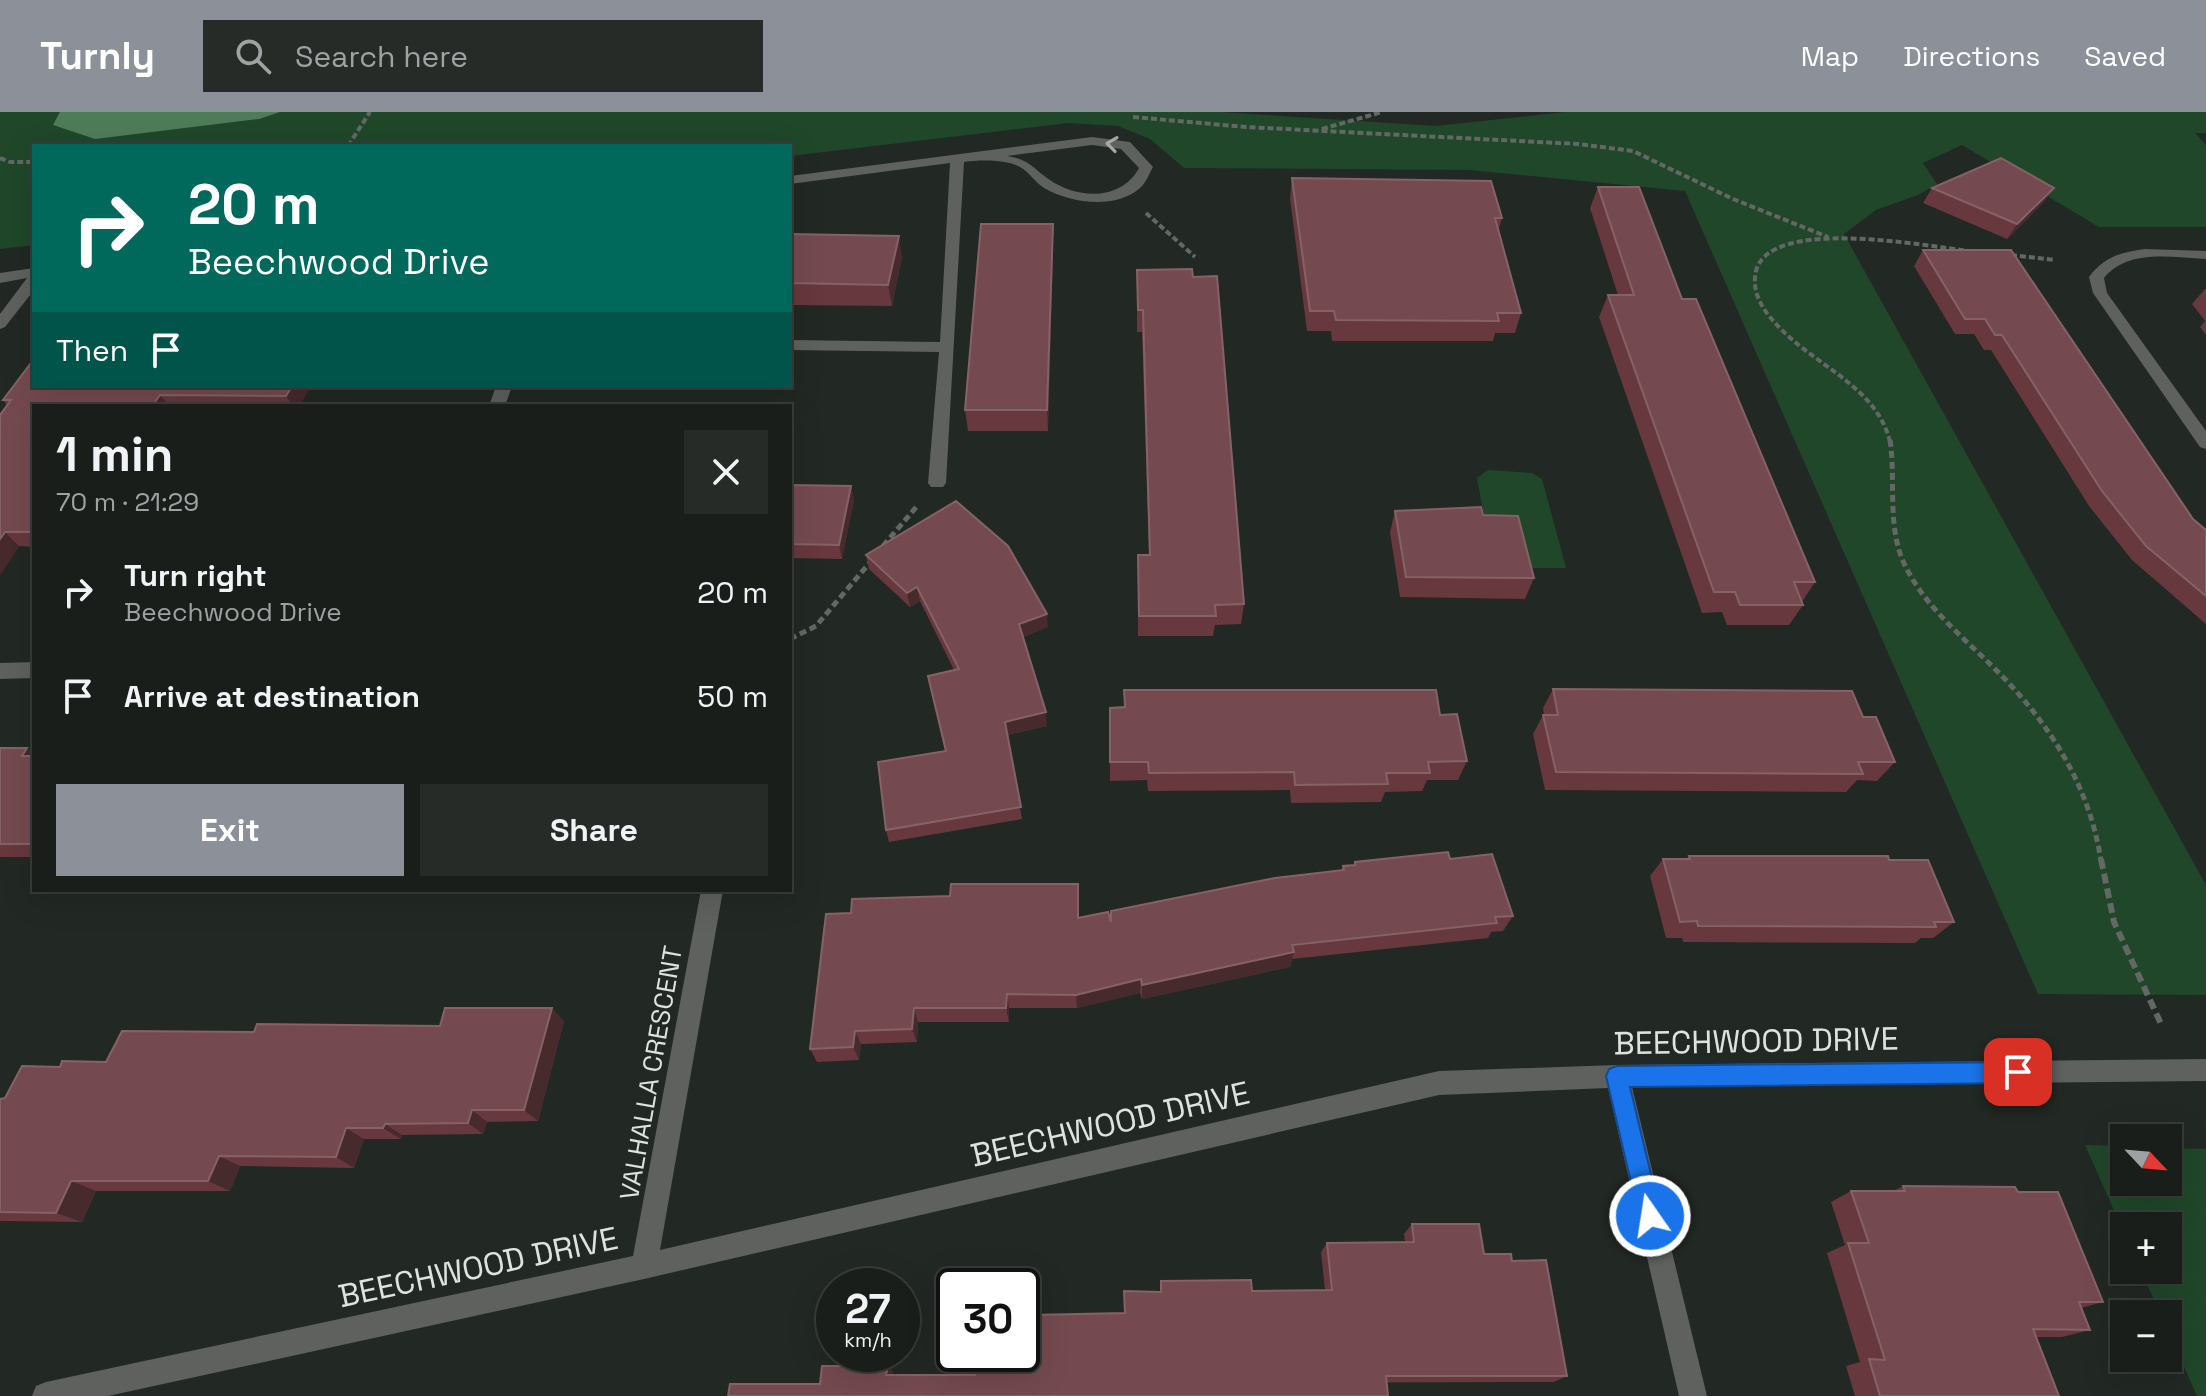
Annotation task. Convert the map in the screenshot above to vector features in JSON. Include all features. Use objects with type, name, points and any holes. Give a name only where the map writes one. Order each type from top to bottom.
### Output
[{"type":"street","points":[[792,180],[1092,141],[1125,145],[1146,167],[1137,184],[1124,193],[1096,198],[1066,194],[1045,183],[1023,163],[983,156]]},
{"type":"street","points":[[937,483],[957,159]]},
{"type":"street","points":[[2206,255],[2124,255],[2105,263],[2096,277],[2100,293],[2206,443]]},
{"type":"street","points":[[0,278],[32,273]]},
{"type":"street","points":[[0,324],[32,283]]},
{"type":"street","points":[[792,345],[947,347]]},
{"type":"street","points":[[0,671],[32,670]]},
{"type":"street","name":"VALHALLA CRESCENT","points":[[644,1266],[712,892]]},
{"type":"street","name":"BEECHWOOD DRIVE","points":[[46,1396],[644,1266],[1439,1083],[1617,1076],[2206,1070]]},
{"type":"street","points":[[1617,1076],[1693,1396]]},
{"type":"path","points":[[349,144],[370,112]]},
{"type":"path","points":[[1317,130],[1382,112]]},
{"type":"path","points":[[1130,116],[1563,143],[1633,151],[1733,199],[1829,237]]},
{"type":"path","points":[[0,158],[10,162],[32,162]]},
{"type":"path","points":[[1124,193],[1195,257]]},
{"type":"path","points":[[1979,252],[1829,237],[1783,244],[1759,259],[1755,275],[1756,295],[1770,316],[1796,344],[1866,399],[1884,418],[1891,440],[1902,558],[1928,602],[2032,706],[2087,799],[2114,921],[2162,1026]]},
{"type":"path","points":[[2010,255],[2055,260]]},
{"type":"path","points":[[792,638],[816,626],[937,483]]},
{"type":"shaded area","points":[[0,112],[1221,112],[1436,126],[1564,112],[2206,112],[2206,133],[2195,133],[2206,145],[2206,227],[2099,227],[1962,145],[1923,163],[1937,184],[1918,195],[1876,210],[1844,234],[2206,885],[2206,995],[2038,994],[1685,191],[1469,170],[1184,168],[1150,139],[1118,126],[1068,123],[792,156],[792,144],[32,144],[32,245],[0,249]]},
{"type":"shaded area","points":[[60,112],[280,112],[259,119],[95,139],[53,125]]},
{"type":"shaded area","points":[[1488,470],[1532,473],[1542,479],[1566,568],[1528,568],[1486,528],[1477,478]]},
{"type":"shaded area","points":[[2085,1145],[2110,1146],[2110,1196],[2182,1196],[2182,1148],[2206,1149],[2206,1396],[2197,1396],[2182,1362],[2182,1300],[2154,1300],[2147,1284],[2182,1284],[2182,1212],[2115,1212]]},
{"type":"building","points":[[2001,158],[2054,188],[2017,224],[1932,188]]},
{"type":"building","points":[[1292,178],[1491,181],[1502,218],[1495,218],[1521,313],[1497,313],[1499,321],[1336,320],[1334,311],[1310,311]]},
{"type":"building","points":[[1598,187],[1639,187],[1682,299],[1696,299],[1815,582],[1794,582],[1803,605],[1740,605],[1735,592],[1714,592],[1608,295],[1634,295]]},
{"type":"building","points":[[981,224],[1053,224],[1047,410],[965,410]]},
{"type":"building","points":[[792,234],[899,236],[888,285],[792,283]]},
{"type":"building","points":[[1923,250],[2011,250],[2193,519],[2206,530],[2206,596],[2146,546],[2102,491],[2002,335],[1995,335],[1985,319],[1965,319]]},
{"type":"building","points":[[1192,269],[1193,277],[1217,276],[1244,604],[1215,605],[1216,616],[1139,616],[1138,555],[1150,555],[1143,310],[1138,310],[1137,270]]},
{"type":"building","points":[[32,362],[32,388],[291,388],[286,396],[160,395],[153,404],[32,404],[32,532],[5,532],[0,539],[0,415],[11,400],[3,400]]},
{"type":"building","points":[[792,485],[851,486],[839,545],[792,544]]},
{"type":"building","points":[[956,501],[1008,546],[1047,614],[1019,624],[1046,712],[1005,722],[1021,807],[886,830],[878,762],[946,751],[928,676],[959,669],[917,587],[907,593],[866,555]]},
{"type":"building","points":[[1481,507],[1483,515],[1518,516],[1534,578],[1406,577],[1395,511]]},
{"type":"building","points":[[1553,689],[1852,691],[1863,717],[1876,717],[1895,762],[1858,762],[1863,774],[1556,772],[1543,715],[1558,715]]},
{"type":"building","points":[[1124,690],[1436,690],[1440,715],[1457,714],[1467,761],[1428,762],[1430,773],[1386,773],[1388,784],[1295,785],[1294,772],[1149,773],[1148,762],[1110,762],[1110,708],[1125,707]]},
{"type":"building","points":[[0,748],[27,748],[22,756],[32,756],[32,844],[0,844]]},
{"type":"building","points":[[1448,852],[1450,859],[1492,854],[1513,916],[1495,917],[1497,923],[1292,945],[1294,952],[1142,985],[1141,979],[1076,995],[1007,994],[1006,1008],[914,1008],[912,1029],[855,1031],[853,1047],[810,1049],[826,914],[851,913],[852,899],[950,896],[951,884],[1078,884],[1078,918],[1108,912],[1111,922],[1111,911],[1275,878],[1344,870],[1343,866],[1355,865],[1355,862]]},
{"type":"building","points":[[1689,856],[1888,856],[1889,860],[1928,860],[1954,922],[1934,922],[1936,927],[1698,926],[1697,921],[1680,922],[1663,859],[1690,859]]},
{"type":"building","points":[[445,1008],[552,1008],[524,1110],[472,1110],[468,1123],[346,1128],[336,1157],[219,1156],[208,1181],[71,1181],[56,1213],[0,1212],[0,1099],[5,1098],[22,1066],[60,1067],[62,1061],[106,1062],[122,1031],[254,1032],[257,1024],[440,1026]]},
{"type":"building","points":[[1903,1186],[2015,1187],[2018,1192],[2058,1192],[2103,1302],[2079,1302],[2090,1330],[2033,1329],[2059,1396],[1880,1396],[1869,1359],[1885,1360],[1848,1243],[1869,1243],[1851,1191],[1905,1191]]},
{"type":"building","points":[[1412,1224],[1479,1224],[1484,1254],[1511,1254],[1512,1261],[1546,1260],[1567,1376],[1386,1376],[1388,1396],[728,1396],[730,1384],[820,1384],[821,1372],[975,1375],[975,1372],[1040,1372],[1040,1315],[1125,1313],[1124,1291],[1161,1292],[1161,1281],[1251,1280],[1252,1291],[1332,1290],[1327,1243],[1414,1242]]},
{"type":"route","points":[[1650,1216],[1617,1076],[2018,1072]]}]
